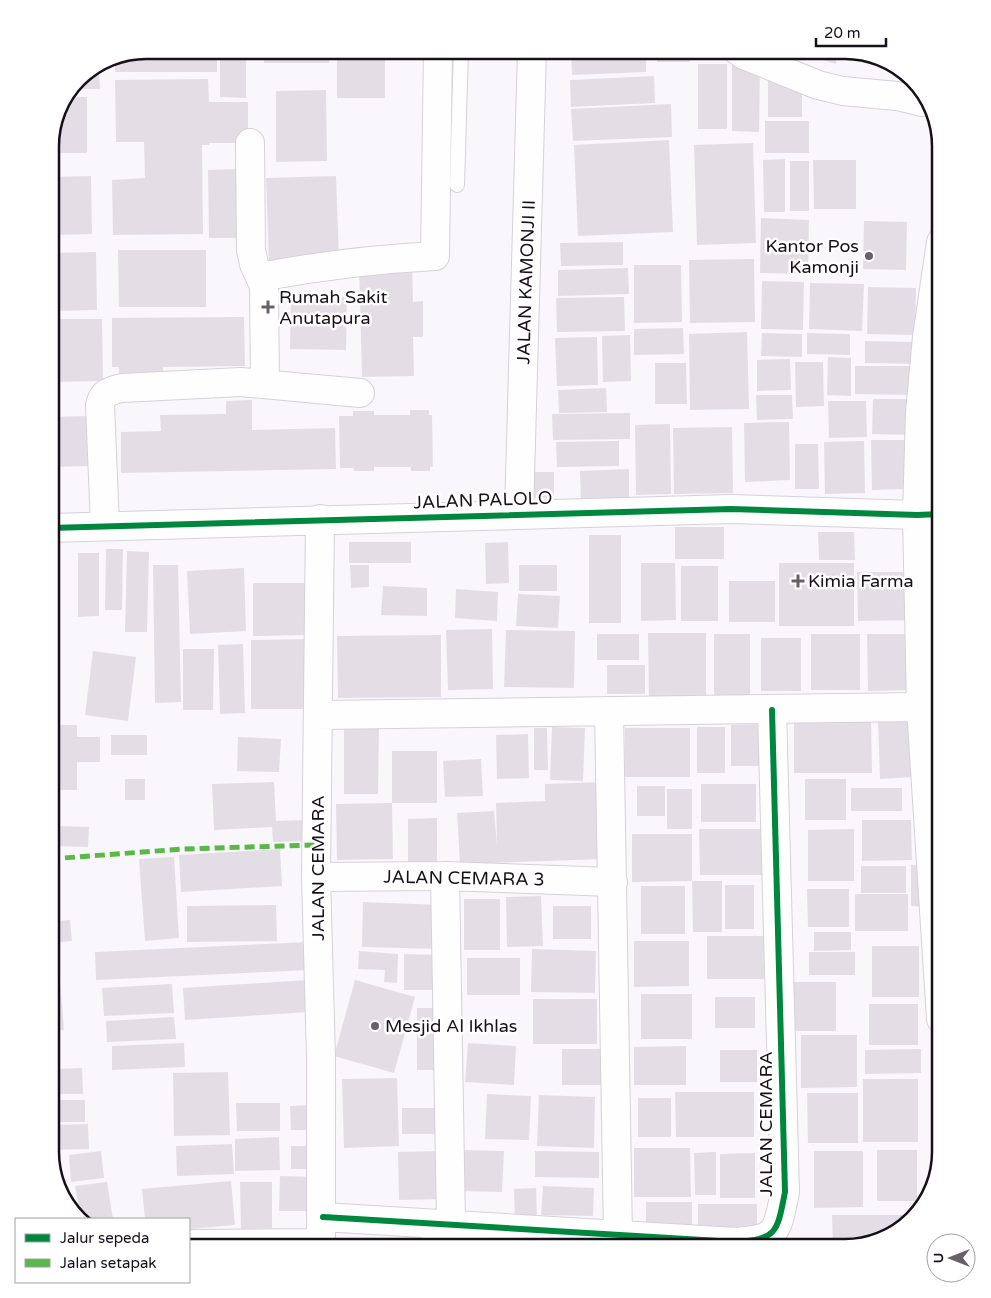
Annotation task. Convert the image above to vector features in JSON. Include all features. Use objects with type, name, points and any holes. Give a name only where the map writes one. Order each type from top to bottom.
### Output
[{"type":"street","points":[[260,277],[345,266],[368,260],[435,256],[438,59]]},
{"type":"street","name":"JALAN KAMONJI II","points":[[519,513],[532,59]]},
{"type":"street","points":[[754,59],[818,85],[843,91],[897,96],[920,102]]},
{"type":"street","points":[[250,143],[251,250],[264,286],[266,305],[265,384]]},
{"type":"street","points":[[932,304],[921,404],[929,515],[921,707],[932,878]]},
{"type":"street","points":[[105,525],[100,417],[100,405],[104,394],[122,388],[240,382],[360,393]]},
{"type":"street","name":"JALAN PALOLO","points":[[59,528],[519,513],[731,509],[929,515]]},
{"type":"street","name":"JALAN CEMARA","points":[[320,519],[316,877],[322,1058],[322,1236],[441,1232],[618,1235],[685,1239]]},
{"type":"street","points":[[318,715],[921,707]]},
{"type":"street","name":"JALAN CEMARA","points":[[762,1239],[769,1236],[776,1228],[780,1217],[784,1192],[772,710]]},
{"type":"street","points":[[609,711],[618,1235]]},
{"type":"street","points":[[441,1232],[445,876]]},
{"type":"street","name":"JALAN CEMARA 3","points":[[316,877],[445,876],[612,882]]},
{"type":"street","points":[[272,1239],[322,1236]]},
{"type":"lane","points":[[457,185],[461,59]]},
{"type":"building","points":[[217,59],[217,72],[115,72],[115,64],[129,60]]},
{"type":"building","points":[[220,59],[246,59],[246,98],[220,97]]},
{"type":"building","points":[[264,59],[329,59],[329,63],[264,63]]},
{"type":"building","points":[[337,59],[385,59],[385,98],[337,98]]},
{"type":"building","points":[[571,59],[646,59],[646,72],[572,75]]},
{"type":"building","points":[[657,59],[690,59],[690,62],[657,62]]},
{"type":"building","points":[[819,59],[836,59],[836,64]]},
{"type":"building","points":[[698,64],[727,64],[727,129],[698,129]]},
{"type":"building","points":[[732,65],[760,65],[759,132],[732,131]]},
{"type":"building","points":[[768,69],[802,69],[802,117],[768,117]]},
{"type":"building","points":[[99,72],[100,89],[80,89]]},
{"type":"building","points":[[654,76],[655,103],[571,107],[570,80]]},
{"type":"building","points":[[208,79],[209,102],[248,102],[248,143],[209,143],[209,145],[202,145],[203,234],[113,235],[112,180],[145,178],[144,142],[116,142],[115,80]]},
{"type":"building","points":[[326,90],[327,161],[276,162],[276,91]]},
{"type":"building","points":[[74,97],[87,97],[87,153],[59,153],[62,123]]},
{"type":"building","points":[[671,104],[672,137],[573,141],[571,109]]},
{"type":"building","points":[[765,121],[809,121],[809,153],[765,153]]},
{"type":"building","points":[[669,140],[673,232],[578,236],[574,145]]},
{"type":"building","points":[[753,143],[756,243],[697,245],[694,145]]},
{"type":"building","points":[[785,159],[785,212],[764,212],[763,160]]},
{"type":"building","points":[[813,160],[856,160],[856,209],[814,209]]},
{"type":"building","points":[[790,161],[809,161],[809,211],[790,211]]},
{"type":"building","points":[[240,169],[241,238],[209,238],[208,170]]},
{"type":"building","points":[[91,176],[92,234],[59,235],[59,177]]},
{"type":"building","points":[[336,176],[339,259],[269,262],[266,178]]},
{"type":"building","points":[[761,218],[809,220],[808,274],[760,273]]},
{"type":"building","points":[[864,221],[907,222],[906,270],[863,269]]},
{"type":"building","points":[[623,242],[623,265],[561,266],[560,243]]},
{"type":"building","points":[[118,250],[206,250],[206,307],[119,307]]},
{"type":"building","points":[[96,252],[97,310],[59,311],[59,253]]},
{"type":"building","points":[[754,259],[755,322],[690,323],[689,260]]},
{"type":"building","points":[[412,264],[413,302],[423,301],[423,337],[413,337],[414,376],[362,377],[359,265]]},
{"type":"building","points":[[634,265],[681,265],[682,322],[634,323]]},
{"type":"building","points":[[628,268],[629,294],[558,296],[558,270]]},
{"type":"building","points":[[762,281],[804,282],[803,330],[761,329]]},
{"type":"building","points":[[810,283],[864,284],[862,331],[809,329]]},
{"type":"building","points":[[868,287],[916,288],[915,335],[867,334]]},
{"type":"building","points":[[291,296],[347,297],[346,350],[290,349]]},
{"type":"building","points":[[624,297],[625,331],[557,332],[556,298]]},
{"type":"building","points":[[244,317],[245,366],[163,367],[163,382],[119,382],[119,367],[112,367],[112,318]]},
{"type":"building","points":[[59,319],[102,319],[103,381],[59,382]]},
{"type":"building","points":[[683,328],[684,354],[634,355],[634,329]]},
{"type":"building","points":[[747,332],[749,409],[690,410],[689,334]]},
{"type":"building","points":[[762,333],[802,334],[802,357],[761,356]]},
{"type":"building","points":[[807,333],[850,334],[850,355],[807,354]]},
{"type":"building","points":[[630,335],[631,381],[603,382],[602,336]]},
{"type":"building","points":[[597,337],[598,385],[557,386],[555,338]]},
{"type":"building","points":[[865,341],[913,342],[913,364],[865,363]]},
{"type":"building","points":[[828,357],[851,358],[851,396],[827,395]]},
{"type":"building","points":[[790,359],[791,390],[757,391],[757,360]]},
{"type":"building","points":[[795,362],[823,362],[824,406],[796,407]]},
{"type":"building","points":[[655,363],[686,363],[687,404],[655,404]]},
{"type":"building","points":[[855,366],[914,366],[913,395],[855,394]]},
{"type":"building","points":[[606,388],[607,412],[559,413],[558,390]]},
{"type":"building","points":[[756,395],[792,395],[793,419],[757,420]]},
{"type":"building","points":[[873,399],[916,399],[915,435],[872,434]]},
{"type":"building","points":[[252,400],[252,430],[335,428],[336,469],[121,473],[121,432],[161,431],[160,415],[226,414],[226,401]]},
{"type":"building","points":[[828,401],[866,401],[867,437],[829,438]]},
{"type":"building","points":[[410,410],[429,410],[429,415],[432,415],[433,467],[430,467],[430,471],[411,471],[411,467],[374,467],[374,471],[354,471],[354,468],[340,468],[339,416],[353,416],[353,411],[374,411],[374,415],[410,415]]},
{"type":"building","points":[[630,413],[630,439],[553,440],[552,414]]},
{"type":"building","points":[[88,416],[89,466],[59,467],[59,417]]},
{"type":"building","points":[[789,422],[790,480],[745,482],[744,423]]},
{"type":"building","points":[[670,424],[671,494],[636,495],[635,425]]},
{"type":"building","points":[[732,427],[733,493],[674,494],[673,428]]},
{"type":"building","points":[[871,440],[904,440],[905,489],[872,490]]},
{"type":"building","points":[[619,441],[619,466],[557,467],[556,442]]},
{"type":"building","points":[[864,441],[865,493],[825,494],[824,442]]},
{"type":"building","points":[[795,444],[818,444],[819,489],[795,489]]},
{"type":"building","points":[[629,469],[629,500],[581,501],[580,471]]},
{"type":"building","points":[[530,472],[554,472],[554,498],[530,498]]},
{"type":"building","points":[[675,527],[724,527],[724,559],[675,559]]},
{"type":"building","points":[[818,532],[854,532],[855,560],[819,560]]},
{"type":"building","points":[[589,535],[621,535],[621,623],[589,623]]},
{"type":"building","points":[[349,542],[411,542],[411,563],[349,563]]},
{"type":"building","points":[[508,542],[509,583],[486,584],[485,543]]},
{"type":"building","points":[[106,549],[123,549],[122,610],[105,610]]},
{"type":"building","points":[[127,551],[149,552],[147,632],[125,632]]},
{"type":"building","points":[[78,553],[99,553],[99,616],[78,617]]},
{"type":"building","points":[[641,563],[675,563],[676,620],[641,621]]},
{"type":"building","points":[[779,563],[854,563],[854,626],[779,626]]},
{"type":"building","points":[[153,565],[178,565],[181,702],[155,703]]},
{"type":"building","points":[[350,565],[369,565],[369,587],[351,588]]},
{"type":"building","points":[[519,565],[557,565],[557,591],[519,591]]},
{"type":"building","points":[[681,566],[718,566],[718,621],[681,621]]},
{"type":"building","points":[[244,568],[246,631],[190,634],[187,571]]},
{"type":"building","points":[[857,572],[914,572],[914,620],[858,621]]},
{"type":"building","points":[[729,581],[775,581],[775,622],[729,622]]},
{"type":"building","points":[[253,583],[310,583],[311,635],[253,636]]},
{"type":"building","points":[[383,586],[427,588],[427,616],[381,615]]},
{"type":"building","points":[[456,589],[498,592],[497,621],[455,618]]},
{"type":"building","points":[[518,594],[560,596],[558,628],[516,626]]},
{"type":"building","points":[[492,629],[493,689],[448,690],[446,630]]},
{"type":"building","points":[[506,630],[575,631],[574,688],[504,687]]},
{"type":"building","points":[[648,633],[706,633],[706,698],[649,698]]},
{"type":"building","points":[[597,634],[639,634],[639,660],[597,660]]},
{"type":"building","points":[[714,634],[750,634],[750,697],[714,697]]},
{"type":"building","points":[[811,634],[860,634],[860,690],[811,690]]},
{"type":"building","points":[[867,634],[909,634],[910,690],[868,691]]},
{"type":"building","points":[[441,635],[441,697],[338,698],[337,636]]},
{"type":"building","points":[[761,638],[801,638],[801,691],[761,691]]},
{"type":"building","points":[[309,639],[309,709],[251,709],[251,640]]},
{"type":"building","points":[[243,644],[245,713],[220,714],[218,645]]},
{"type":"building","points":[[183,649],[214,649],[213,710],[183,710]]},
{"type":"building","points":[[93,651],[136,657],[128,721],[85,715]]},
{"type":"building","points":[[607,665],[645,665],[645,694],[607,694]]},
{"type":"building","points":[[871,718],[872,773],[794,773],[794,719]]},
{"type":"building","points":[[912,719],[914,777],[880,779],[878,721]]},
{"type":"building","points":[[764,724],[764,766],[731,766],[731,725]]},
{"type":"building","points":[[59,725],[77,725],[77,737],[100,737],[100,762],[77,762],[77,790],[59,790]]},
{"type":"building","points":[[552,727],[585,728],[583,781],[550,780]]},
{"type":"building","points":[[697,727],[725,727],[725,773],[697,773]]},
{"type":"building","points":[[344,728],[379,728],[378,794],[344,794]]},
{"type":"building","points":[[534,728],[547,728],[548,770],[534,770]]},
{"type":"building","points":[[625,728],[690,728],[690,777],[625,777]]},
{"type":"building","points":[[528,734],[529,778],[497,779],[496,735]]},
{"type":"building","points":[[111,735],[147,735],[147,755],[111,755]]},
{"type":"building","points":[[238,737],[281,739],[279,772],[237,771]]},
{"type":"building","points":[[392,751],[437,751],[437,803],[392,803]]},
{"type":"building","points":[[481,759],[483,796],[445,797],[443,761]]},
{"type":"building","points":[[125,779],[145,779],[145,800],[125,800]]},
{"type":"building","points":[[805,779],[846,779],[846,820],[805,820]]},
{"type":"building","points":[[274,782],[276,821],[304,820],[305,841],[273,842],[272,827],[214,830],[212,784]]},
{"type":"building","points":[[602,782],[604,859],[460,864],[457,813],[494,811],[497,846],[496,803],[545,801],[545,784]]},
{"type":"building","points":[[701,784],[756,784],[756,822],[701,822]]},
{"type":"building","points":[[637,786],[665,786],[665,816],[637,816]]},
{"type":"building","points":[[851,788],[902,788],[902,811],[851,811]]},
{"type":"building","points":[[667,789],[692,789],[692,829],[667,829]]},
{"type":"building","points":[[392,803],[393,859],[337,860],[336,804]]},
{"type":"building","points":[[437,818],[437,863],[408,863],[408,819]]},
{"type":"building","points":[[862,820],[911,820],[912,860],[862,861]]},
{"type":"building","points":[[59,826],[89,827],[88,847],[59,846]]},
{"type":"building","points":[[699,829],[762,829],[763,875],[700,875]]},
{"type":"building","points":[[854,829],[854,881],[808,881],[808,830]]},
{"type":"building","points":[[632,834],[692,834],[692,881],[632,882]]},
{"type":"building","points":[[280,849],[282,886],[181,892],[179,855]]},
{"type":"building","points":[[174,857],[179,938],[145,941],[139,859]]},
{"type":"building","points":[[911,865],[924,865],[923,907],[911,906]]},
{"type":"building","points":[[861,866],[906,866],[906,893],[861,893]]},
{"type":"building","points":[[692,881],[722,881],[722,932],[693,932]]},
{"type":"building","points":[[725,885],[754,885],[754,929],[725,929]]},
{"type":"building","points":[[641,886],[685,886],[685,934],[641,934]]},
{"type":"building","points":[[807,889],[849,889],[849,927],[808,927]]},
{"type":"building","points":[[855,894],[908,894],[908,931],[855,931]]},
{"type":"building","points":[[541,896],[543,946],[507,947],[506,897]]},
{"type":"building","points":[[464,899],[500,899],[500,950],[464,950]]},
{"type":"building","points":[[363,902],[441,905],[440,949],[362,947]]},
{"type":"building","points":[[276,905],[277,941],[187,942],[187,906]]},
{"type":"building","points":[[553,906],[591,906],[591,939],[553,939]]},
{"type":"building","points":[[70,920],[72,941],[59,942],[59,921]]},
{"type":"building","points":[[814,932],[851,932],[851,950],[814,951]]},
{"type":"building","points":[[707,936],[764,936],[764,979],[707,979]]},
{"type":"building","points":[[634,941],[689,941],[689,986],[634,987]]},
{"type":"building","points":[[309,942],[310,970],[96,980],[95,952]]},
{"type":"building","points":[[872,946],[919,946],[919,997],[872,997]]},
{"type":"building","points":[[532,949],[596,951],[595,993],[531,992]]},
{"type":"building","points":[[359,951],[398,954],[397,983],[384,982],[385,970],[358,969]]},
{"type":"building","points":[[809,952],[855,952],[855,975],[809,975]]},
{"type":"building","points":[[404,954],[441,955],[440,990],[404,990]]},
{"type":"building","points":[[467,958],[520,958],[520,995],[467,995]]},
{"type":"building","points":[[59,969],[64,1030],[59,1030]]},
{"type":"building","points":[[307,980],[309,1012],[185,1020],[183,988]]},
{"type":"building","name":"Mesjid Al Ikhlas","points":[[355,980],[415,997],[394,1073],[334,1056]]},
{"type":"building","points":[[794,982],[836,982],[836,1031],[794,1031]]},
{"type":"building","points":[[172,984],[174,1013],[104,1016],[102,988]]},
{"type":"building","points":[[641,994],[692,994],[692,1039],[641,1039]]},
{"type":"building","points":[[715,997],[755,997],[755,1028],[715,1028]]},
{"type":"building","points":[[533,999],[597,999],[597,1044],[533,1044]]},
{"type":"building","points":[[869,1004],[918,1004],[918,1045],[869,1045]]},
{"type":"building","points":[[417,1008],[442,1008],[443,1070],[417,1070]]},
{"type":"building","points":[[174,1017],[176,1039],[107,1042],[106,1021]]},
{"type":"building","points":[[801,1035],[857,1035],[857,1087],[801,1088]]},
{"type":"building","points":[[184,1043],[185,1067],[112,1070],[112,1046]]},
{"type":"building","points":[[468,1043],[516,1046],[514,1085],[465,1082]]},
{"type":"building","points":[[686,1046],[686,1085],[634,1085],[634,1047]]},
{"type":"building","points":[[562,1049],[601,1049],[601,1085],[562,1085]]},
{"type":"building","points":[[921,1049],[921,1073],[865,1074],[865,1050]]},
{"type":"building","points":[[720,1050],[757,1050],[757,1082],[720,1082]]},
{"type":"building","points":[[82,1068],[83,1094],[59,1094],[59,1069]]},
{"type":"building","points":[[228,1072],[230,1135],[174,1136],[173,1073]]},
{"type":"building","points":[[397,1078],[399,1146],[344,1148],[342,1079]]},
{"type":"building","points":[[863,1079],[918,1079],[918,1142],[863,1142]]},
{"type":"building","points":[[675,1092],[754,1092],[754,1137],[676,1137]]},
{"type":"building","points":[[807,1093],[858,1093],[858,1143],[808,1143]]},
{"type":"building","points":[[487,1094],[531,1096],[529,1140],[485,1139]]},
{"type":"building","points":[[539,1095],[595,1097],[594,1148],[537,1146]]},
{"type":"building","points":[[638,1098],[671,1098],[671,1137],[638,1137]]},
{"type":"building","points":[[59,1100],[85,1100],[85,1122],[59,1122]]},
{"type":"building","points":[[236,1103],[280,1103],[280,1131],[237,1131]]},
{"type":"building","points":[[314,1105],[314,1130],[291,1130],[290,1106]]},
{"type":"building","points":[[402,1108],[443,1108],[443,1134],[402,1134]]},
{"type":"building","points":[[88,1124],[89,1149],[59,1150],[59,1125]]},
{"type":"building","points":[[279,1137],[280,1170],[235,1171],[235,1139]]},
{"type":"building","points":[[232,1144],[234,1174],[177,1176],[176,1146]]},
{"type":"building","points":[[291,1146],[319,1146],[319,1169],[291,1169]]},
{"type":"building","points":[[634,1148],[690,1148],[691,1197],[634,1197]]},
{"type":"building","points":[[463,1150],[504,1151],[502,1192],[462,1191]]},
{"type":"building","points":[[877,1150],[917,1150],[917,1201],[877,1201]]},
{"type":"building","points":[[101,1151],[104,1178],[71,1182],[69,1155]]},
{"type":"building","points":[[440,1151],[441,1199],[399,1200],[398,1152]]},
{"type":"building","points":[[535,1151],[599,1152],[599,1178],[535,1177]]},
{"type":"building","points":[[814,1151],[863,1151],[863,1207],[814,1208]]},
{"type":"building","points":[[716,1152],[716,1195],[695,1195],[694,1153]]},
{"type":"building","points":[[755,1153],[755,1198],[720,1198],[720,1154]]},
{"type":"building","points":[[280,1176],[313,1177],[312,1211],[279,1211]]},
{"type":"building","points":[[231,1181],[235,1225],[190,1229],[190,1218],[145,1218],[142,1189]]},
{"type":"building","points":[[107,1182],[113,1218],[89,1218],[79,1208],[75,1186]]},
{"type":"building","points":[[240,1182],[272,1182],[272,1228],[241,1229]]},
{"type":"building","points":[[543,1186],[594,1188],[593,1216],[541,1215]]},
{"type":"building","points":[[536,1188],[537,1219],[515,1219],[514,1189]]},
{"type":"building","points":[[646,1202],[692,1202],[692,1231],[646,1231]]},
{"type":"building","points":[[698,1204],[757,1204],[757,1232],[698,1232]]},
{"type":"building","points":[[832,1215],[905,1215],[893,1225],[873,1235],[856,1239],[833,1239]]},
{"type":"building","points":[[492,1238],[520,1238],[520,1239]]},
{"type":"marked path","points":[[59,858],[183,849],[316,845]]},
{"type":"cycle path","points":[[59,528],[731,509],[932,514]]},
{"type":"cycle path","points":[[760,1239],[773,1231],[777,1225],[785,1192],[772,710]]},
{"type":"cycle path","points":[[323,1217],[686,1239]]},
{"type":"place","name":"Kantor Pos Kamonji","points":[[869,256]]},
{"type":"place","name":"Rumah Sakit Anutapura","points":[[268,307]]},
{"type":"place","name":"Kimia Farma","points":[[798,581]]},
{"type":"place","name":"Mesjid Al Ikhlas","points":[[375,1026]]}]
